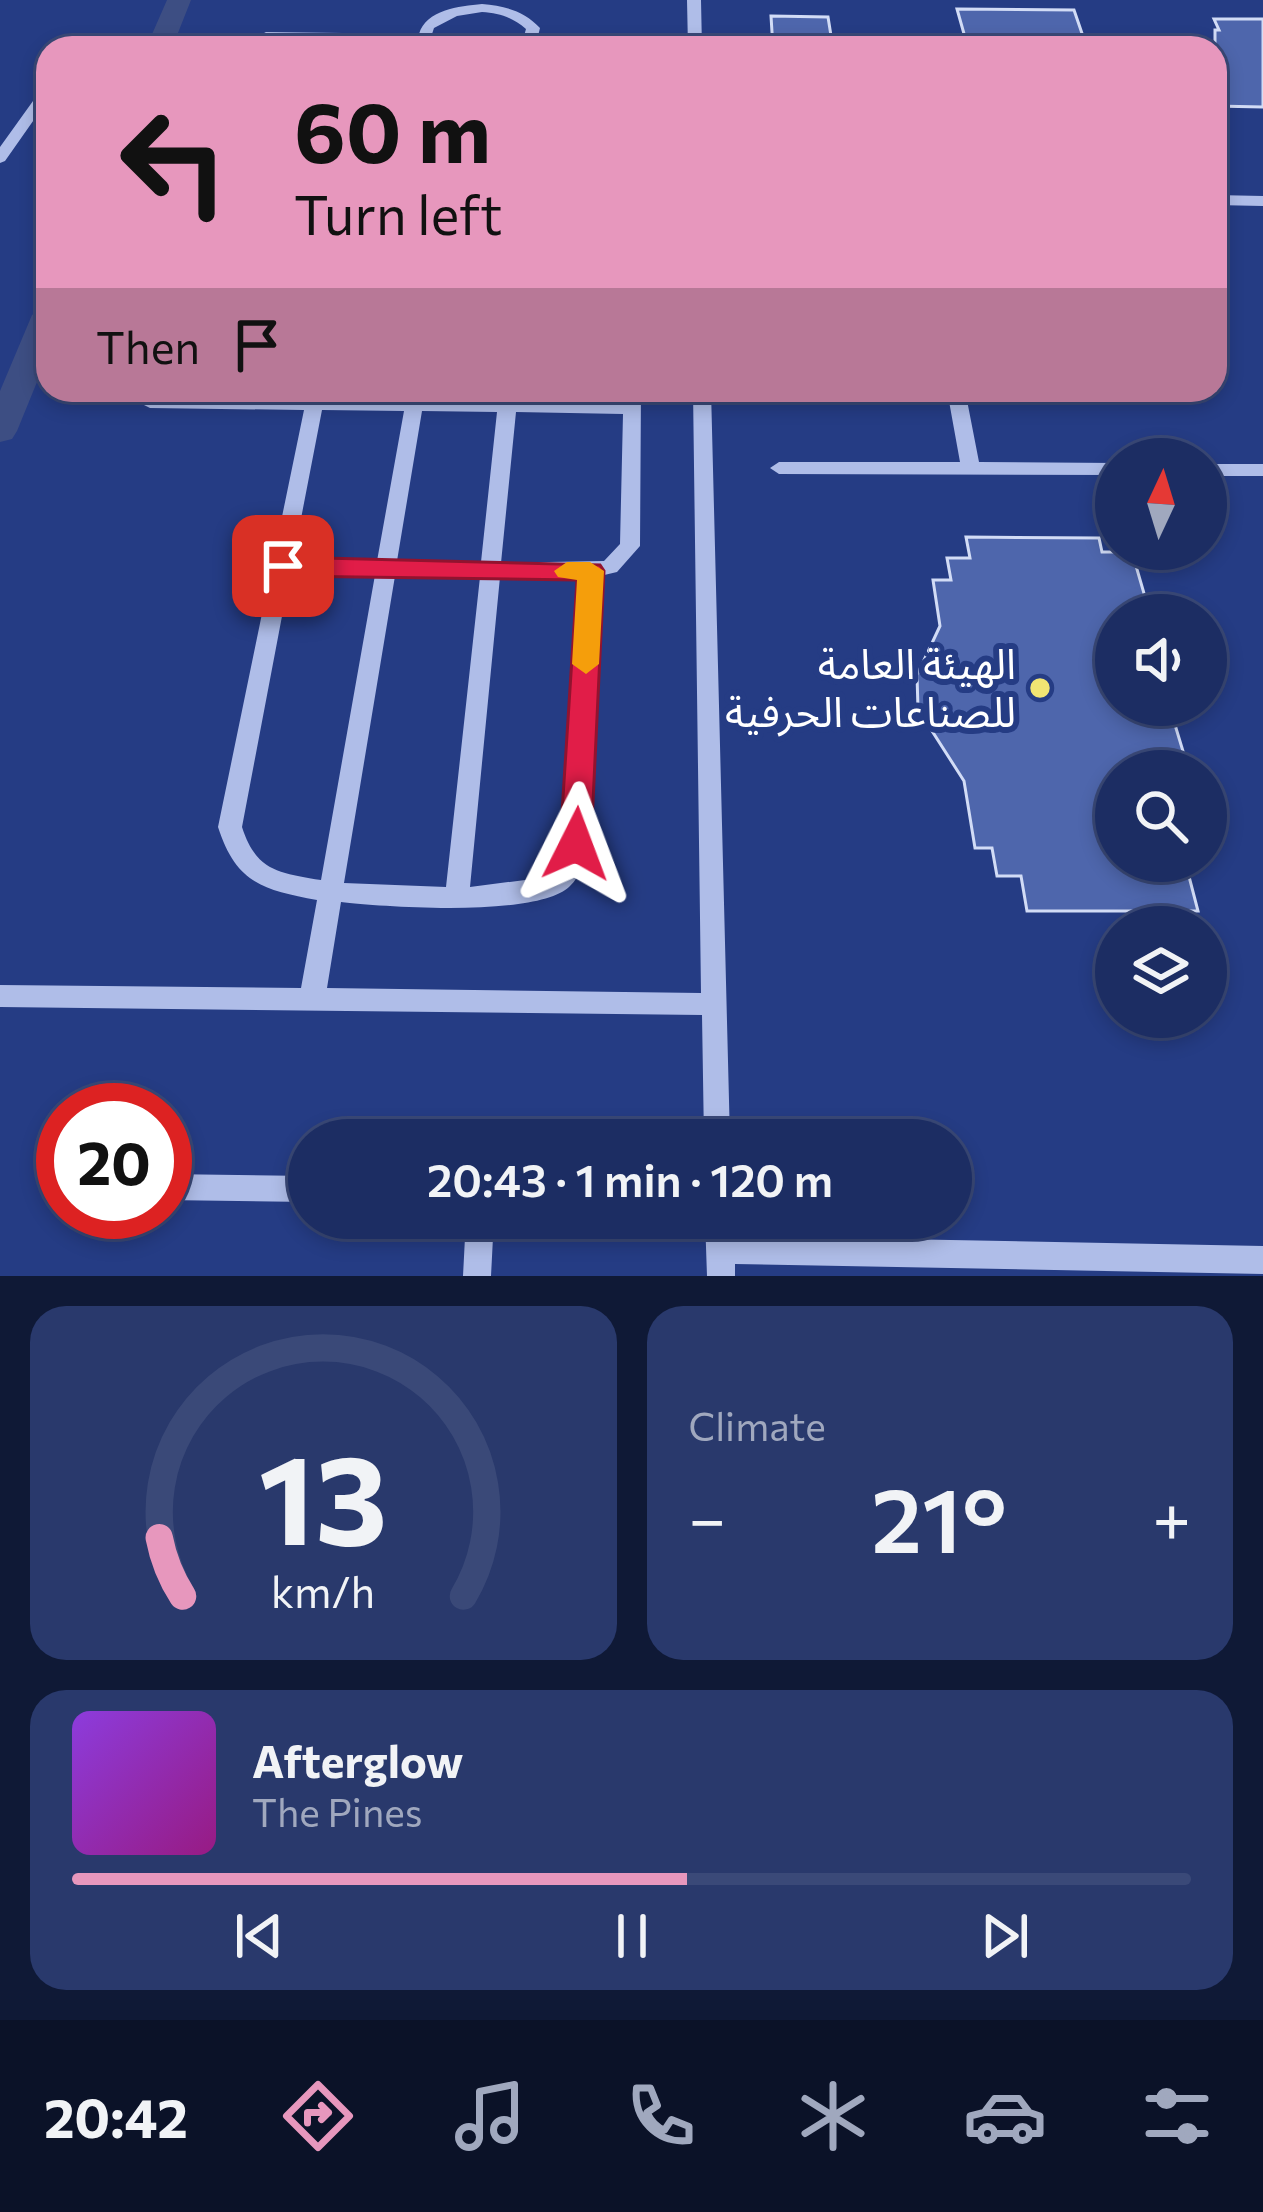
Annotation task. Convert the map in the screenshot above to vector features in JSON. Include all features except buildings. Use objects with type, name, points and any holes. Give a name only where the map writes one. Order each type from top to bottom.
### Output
[{"type":"lane","points":[[694,0],[695,36]]},
{"type":"lane","points":[[425,36],[427,26],[440,15],[485,3],[525,17],[533,28],[531,36]]},
{"type":"lane","points":[[0,158],[36,107]]},
{"type":"lane","points":[[1227,200],[1263,201]]},
{"type":"lane","points":[[287,402],[507,408],[590,402]]},
{"type":"lane","points":[[283,566],[590,571],[610,567],[630,546],[632,402]]},
{"type":"lane","points":[[702,402],[717,1119]]},
{"type":"lane","points":[[958,402],[971,469]]},
{"type":"lane","points":[[314,404],[230,826],[238,856],[268,879],[331,894],[510,897],[555,884],[570,868],[576,844],[590,571]]},
{"type":"lane","points":[[312,1000],[414,404]]},
{"type":"lane","points":[[457,896],[507,408]]},
{"type":"lane","points":[[779,468],[1095,469]]},
{"type":"lane","points":[[1227,470],[1263,470]]},
{"type":"lane","points":[[0,996],[714,1004]]},
{"type":"lane","points":[[192,1187],[288,1189]]},
{"type":"lane","points":[[477,1276],[479,1239]]},
{"type":"lane","points":[[720,1263],[1263,1260]]},
{"type":"waterway","points":[[164,36],[179,0]]},
{"type":"waterway","points":[[0,431],[36,344]]},
{"type":"slow traffic","points":[[567,571],[590,571],[586,664]]},
{"type":"place","name":"الهيئة العامة للصناعات الحرفية","points":[[1040,688]]},
{"type":"route","points":[[283,566],[590,571],[576,844]]}]
